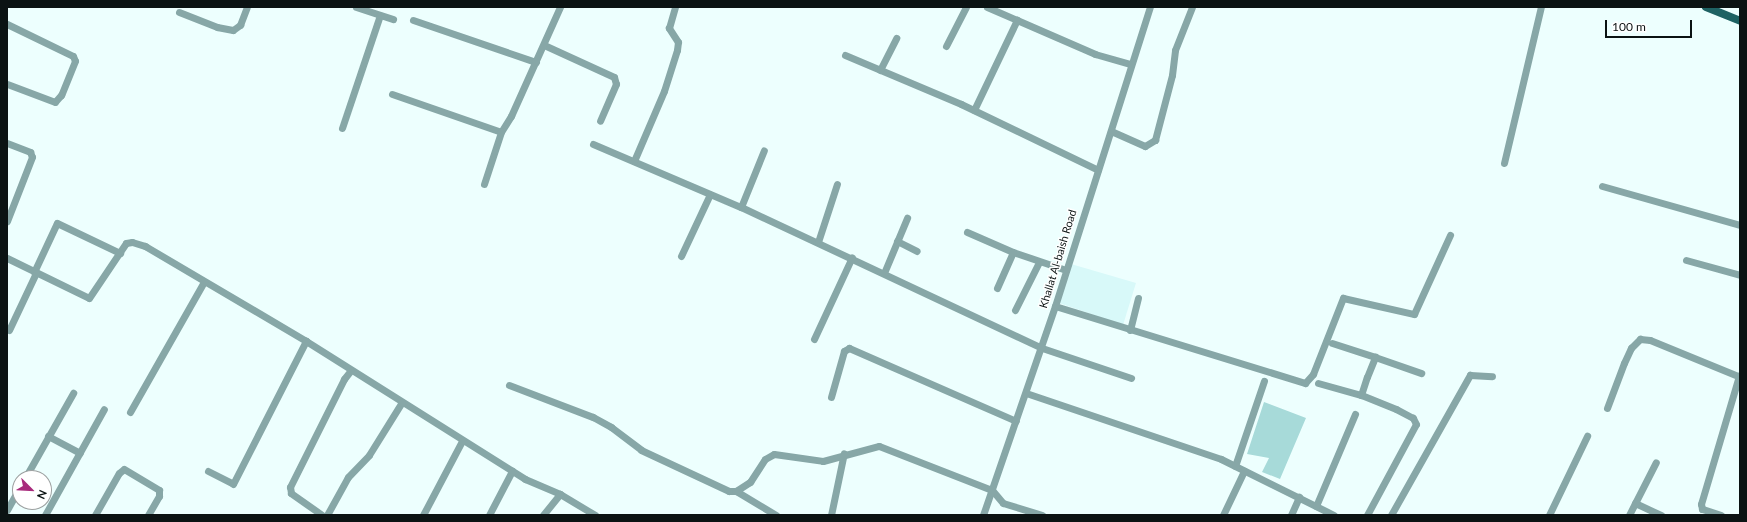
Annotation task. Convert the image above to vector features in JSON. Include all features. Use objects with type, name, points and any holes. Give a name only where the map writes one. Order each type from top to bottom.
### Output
[{"type":"main road","points":[[1706,7],[1740,21]]},
{"type":"street","points":[[179,12],[217,27],[233,30],[240,25],[247,7]]},
{"type":"street","points":[[356,7],[393,19]]},
{"type":"street","points":[[484,184],[501,132],[511,116],[560,8],[552,7]]},
{"type":"street","points":[[634,161],[664,90],[678,50],[678,42],[669,28],[675,7]]},
{"type":"street","points":[[946,46],[966,7]]},
{"type":"street","points":[[987,7],[1095,54],[1131,64]]},
{"type":"street","name":"Khallat Al-baish Road","points":[[982,515],[1042,348],[1150,7]]},
{"type":"street","points":[[1111,131],[1145,146],[1155,140],[1172,75],[1175,50],[1192,7]]},
{"type":"street","points":[[1504,162],[1542,7]]},
{"type":"street","points":[[342,128],[380,15]]},
{"type":"street","points":[[414,20],[536,62]]},
{"type":"street","points":[[974,110],[1017,20]]},
{"type":"street","points":[[7,24],[73,56],[75,61],[61,95],[55,102],[7,84]]},
{"type":"street","points":[[880,70],[896,38]]},
{"type":"street","points":[[544,45],[614,77],[616,84],[600,121]]},
{"type":"street","points":[[845,55],[974,110],[1098,170]]},
{"type":"street","points":[[392,94],[501,132]]},
{"type":"street","points":[[7,143],[30,152],[32,155],[10,205],[7,221]]},
{"type":"street","points":[[593,144],[741,207],[852,257],[1042,348],[1131,378]]},
{"type":"street","points":[[741,207],[764,150]]},
{"type":"street","points":[[818,242],[837,184]]},
{"type":"street","points":[[1602,186],[1740,225]]},
{"type":"street","points":[[681,256],[710,194]]},
{"type":"street","points":[[884,272],[907,218]]},
{"type":"street","points":[[9,330],[58,223],[120,253]]},
{"type":"street","points":[[968,232],[1013,252],[1066,270]]},
{"type":"street","points":[[1055,306],[1305,383],[1313,374],[1344,298],[1414,314],[1450,236]]},
{"type":"street","points":[[897,241],[917,251]]},
{"type":"street","points":[[7,258],[89,298],[128,242],[138,244],[306,341],[462,441],[512,471],[560,494],[595,515]]},
{"type":"street","points":[[997,288],[1013,252]]},
{"type":"street","points":[[814,339],[852,257]]},
{"type":"street","points":[[1686,260],[1740,275]]},
{"type":"street","points":[[1015,310],[1039,262]]},
{"type":"street","points":[[130,412],[204,282]]},
{"type":"street","points":[[1130,330],[1138,298]]},
{"type":"street","points":[[1607,408],[1631,348],[1640,339],[1650,340],[1739,377],[1701,504],[1702,509],[1721,515]]},
{"type":"street","points":[[208,471],[232,484],[306,341]]},
{"type":"street","points":[[1332,344],[1421,373]]},
{"type":"street","points":[[831,396],[844,351],[849,348],[1016,421]]},
{"type":"street","points":[[1361,395],[1375,357]]},
{"type":"street","points":[[322,515],[291,493],[290,487],[351,370]]},
{"type":"street","points":[[1391,515],[1470,375],[1492,376]]},
{"type":"street","points":[[1235,466],[1264,381]]},
{"type":"street","points":[[1318,383],[1361,395],[1403,412],[1413,418],[1416,424],[1367,515]]},
{"type":"street","points":[[509,385],[593,417],[611,427],[641,450],[716,486],[736,491],[776,515]]},
{"type":"street","points":[[29,470],[73,393]]},
{"type":"street","points":[[1026,393],[1176,443],[1235,466],[1334,515]]},
{"type":"street","points":[[327,515],[348,477],[369,455],[402,402]]},
{"type":"street","points":[[45,515],[104,409]]},
{"type":"street","points":[[1316,506],[1355,414]]},
{"type":"street","points":[[48,436],[80,453]]},
{"type":"street","points":[[1549,515],[1587,436]]},
{"type":"street","points":[[423,515],[462,441]]},
{"type":"street","points":[[736,491],[750,482],[765,459],[774,454],[823,461],[844,453],[871,446],[885,446],[992,490],[1003,503],[1042,515]]},
{"type":"street","points":[[831,515],[844,453]]},
{"type":"street","points":[[1629,515],[1656,462]]},
{"type":"street","points":[[95,515],[119,473],[124,469],[159,490],[159,496],[148,515]]},
{"type":"street","points":[[489,515],[512,471]]},
{"type":"street","points":[[1223,515],[1244,471]]},
{"type":"street","points":[[543,515],[560,494]]},
{"type":"street","points":[[1291,515],[1299,497]]},
{"type":"street","points":[[7,510],[12,501]]},
{"type":"street","points":[[1635,503],[1661,515]]},
{"type":"shaded area","points":[[1071,264],[1136,283],[1123,325],[1059,303]]},
{"type":"shaded area","points":[[1264,402],[1306,418],[1280,479],[1262,472],[1269,458],[1247,454]]}]
